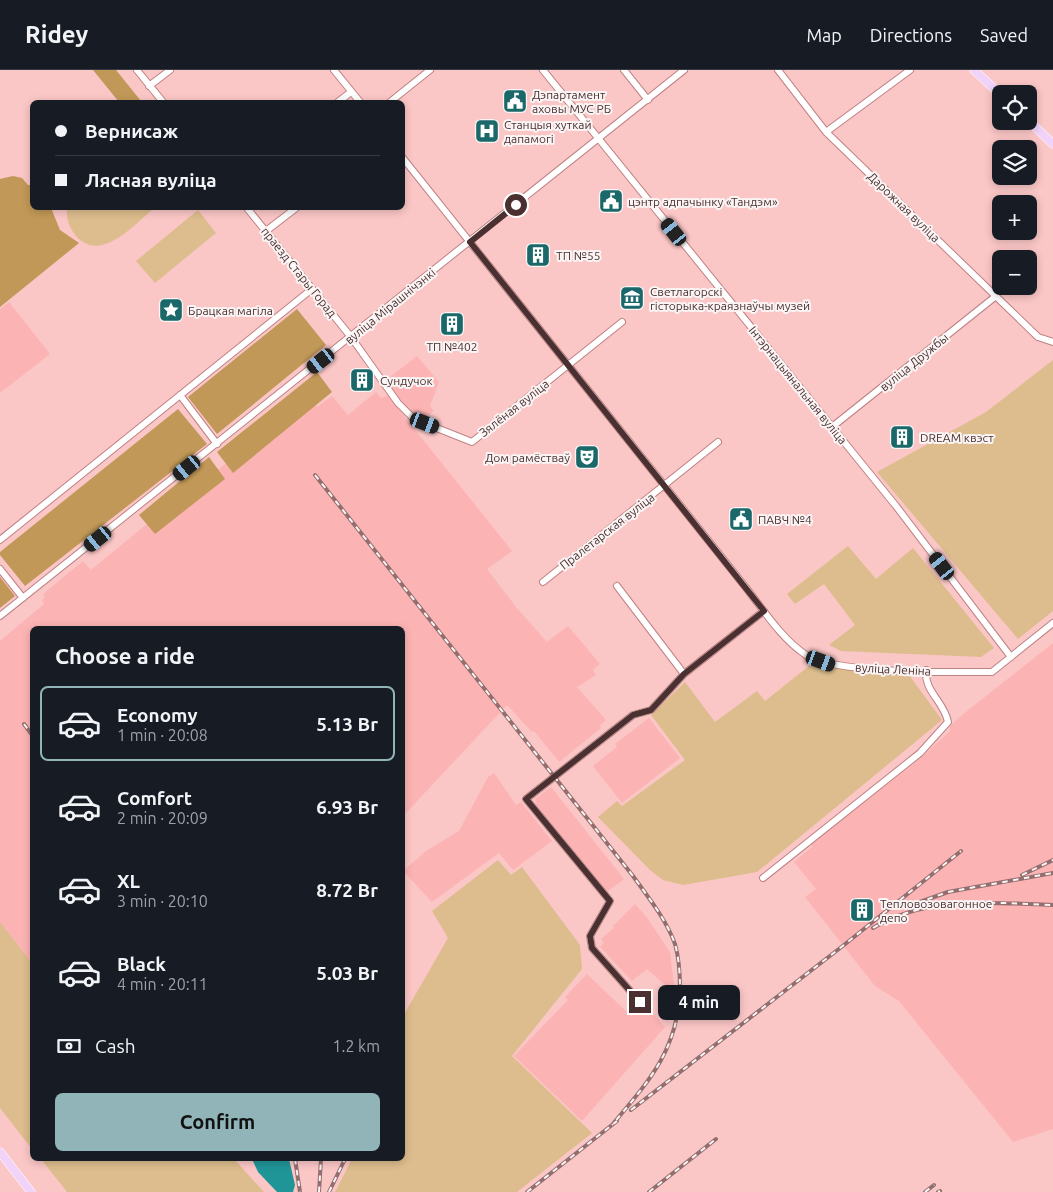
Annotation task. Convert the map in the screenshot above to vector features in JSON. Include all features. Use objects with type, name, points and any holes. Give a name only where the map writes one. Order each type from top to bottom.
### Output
[{"type":"main road","points":[[974,70],[992,87]]},
{"type":"main road","points":[[1037,129],[1053,144]]},
{"type":"main road","points":[[0,1152],[31,1192]]},
{"type":"street","points":[[137,70],[161,100]]},
{"type":"street","points":[[149,86],[170,70]]},
{"type":"street","points":[[334,70],[358,100]]},
{"type":"street","points":[[392,100],[430,70]]},
{"type":"street","name":"Інтэрнацыянальная вуліца","points":[[543,70],[896,506],[1011,657]]},
{"type":"street","points":[[624,70],[648,100]]},
{"type":"street","name":"вуліца Мірашнічэнкі","points":[[0,616],[599,140],[684,70]]},
{"type":"street","name":"Дарожная вуліца","points":[[778,70],[826,132],[1038,337],[1053,342]]},
{"type":"street","points":[[826,132],[910,70]]},
{"type":"street","points":[[341,100],[352,92]]},
{"type":"street","name":"вуліца Леніна","points":[[405,161],[764,611],[781,631],[806,655],[836,666],[992,672],[1053,623]]},
{"type":"street","name":"праезд Стары Горад","points":[[249,210],[351,337],[398,403]]},
{"type":"street","points":[[266,231],[293,210]]},
{"type":"street","points":[[0,540],[312,289]]},
{"type":"street","name":"вуліца Дружбы","points":[[832,427],[996,296]]},
{"type":"street","name":"Зялёная вуліца","points":[[398,403],[414,419],[472,442],[622,322]]},
{"type":"street","points":[[180,395],[217,444]]},
{"type":"street","name":"Пралетарская вуліца","points":[[543,582],[718,442]]},
{"type":"street","points":[[0,569],[23,598]]},
{"type":"street","points":[[616,586],[684,674]]},
{"type":"street","points":[[640,1002],[592,948],[590,936],[610,901],[526,799],[633,715],[651,710],[684,674],[764,611]]},
{"type":"street","points":[[763,878],[920,753],[948,722],[946,712],[925,682],[926,670]]},
{"type":"shaded area","points":[[93,70],[116,70],[140,100],[117,100]]},
{"type":"shaded area","points":[[13,176],[22,178],[30,185],[30,210],[52,210],[60,230],[79,243],[0,307],[0,179]]},
{"type":"shaded area","points":[[67,210],[152,210],[128,231],[107,244],[96,246],[86,243],[76,236],[68,223]]},
{"type":"shaded area","points":[[198,210],[216,233],[155,283],[136,261]]},
{"type":"shaded area","points":[[9,302],[50,354],[0,393],[0,309]]},
{"type":"shaded area","points":[[297,309],[326,345],[217,434],[188,397]]},
{"type":"shaded area","points":[[417,356],[439,382],[430,406],[434,411],[424,418],[420,413],[415,417],[385,381]]},
{"type":"shaded area","points":[[1053,360],[1053,611],[1018,639],[877,472],[986,412]]},
{"type":"shaded area","points":[[317,372],[332,392],[233,473],[217,452]]},
{"type":"shaded area","points":[[376,392],[381,398],[388,396],[512,551],[487,569],[516,607],[547,642],[568,626],[600,664],[593,670],[596,675],[577,687],[606,720],[600,725],[601,728],[559,762],[534,731],[532,732],[507,705],[405,814],[405,626],[30,626],[30,960],[0,922],[0,641],[44,604],[42,600],[45,597],[43,594],[83,561],[91,570],[142,528],[310,399],[317,407],[332,396],[348,415]]},
{"type":"shaded area","points":[[178,409],[207,444],[25,586],[0,555],[0,552]]},
{"type":"shaded area","points":[[209,457],[225,479],[155,534],[139,515]]},
{"type":"shaded area","points":[[848,546],[876,579],[913,548],[994,648],[981,657],[841,651],[829,645],[855,625],[824,584],[795,604],[787,594]]},
{"type":"shaded area","points":[[0,577],[15,596],[0,608]]},
{"type":"shaded area","points":[[1053,643],[1053,1129],[1013,1142],[899,1001],[875,986],[805,897],[816,889],[794,862],[812,847],[811,844],[921,758],[950,731],[950,726],[962,715]]},
{"type":"shaded area","points":[[809,666],[909,675],[942,720],[757,872],[683,885],[663,880],[650,870],[598,817],[617,801],[622,806],[685,760],[651,715],[685,682],[715,722],[757,691],[765,701]]},
{"type":"shaded area","points":[[649,718],[680,758],[622,803],[593,766],[617,747],[615,744]]},
{"type":"shaded area","points":[[494,773],[516,805],[521,802],[552,841],[513,870],[499,853],[432,902],[405,873],[405,869],[426,851],[459,831],[488,777]]},
{"type":"shaded area","points":[[551,787],[624,879],[607,892],[536,805],[535,799]]},
{"type":"shaded area","points":[[498,860],[511,875],[522,867],[580,945],[582,969],[512,1056],[592,1133],[517,1192],[335,1192],[351,1161],[405,1161],[405,1015],[448,938],[432,911]]},
{"type":"shaded area","points":[[635,904],[646,916],[670,952],[674,988],[672,991],[647,969],[632,981],[600,947],[604,943],[601,939],[614,928],[613,926]]},
{"type":"shaded area","points":[[0,922],[30,960],[30,1146],[0,1108]]},
{"type":"shaded area","points":[[587,974],[631,1016],[643,1003],[665,1027],[582,1121],[514,1056],[568,1000],[565,997]]},
{"type":"shaded area","points":[[43,1161],[236,1161],[264,1192],[67,1192]]},
{"type":"water","points":[[253,1161],[289,1161],[295,1185],[293,1192],[277,1192],[258,1172]]},
{"type":"railway","points":[[315,475],[633,876],[667,926],[675,944],[679,966],[680,989],[674,1030],[659,1063],[649,1079],[612,1125]]},
{"type":"railway","points":[[24,724],[30,732]]},
{"type":"railway","points":[[631,1110],[844,945],[961,851]]},
{"type":"railway","points":[[1022,875],[1053,860]]},
{"type":"railway","points":[[917,903],[948,892],[1053,873]]},
{"type":"railway","points":[[873,928],[894,917],[916,910],[960,903],[1053,905]]},
{"type":"railway","points":[[527,1192],[617,1121]]},
{"type":"railway","points":[[649,1192],[716,1139]]},
{"type":"railway","points":[[295,1161],[300,1192]]},
{"type":"railway","points":[[319,1192],[321,1161]]},
{"type":"railway","points":[[329,1192],[344,1161]]},
{"type":"railway","points":[[925,1192],[934,1185]]},
{"type":"place","name":"Дэпартамент аховы МУС РБ","points":[[515,101]]},
{"type":"place","name":"Станцыя хуткай дапамогі","points":[[487,131]]},
{"type":"place","name":"цэнтр адпачынку «Тандэм»","points":[[611,201]]},
{"type":"place","name":"ТП №55","points":[[538,255]]},
{"type":"place","name":"Светлагорскі гісторыка-краязнаўчы музей","points":[[632,298]]},
{"type":"place","name":"Брацкая магіла","points":[[171,310]]},
{"type":"place","name":"ТП №402","points":[[452,324]]},
{"type":"place","name":"Сундучок","points":[[362,380]]},
{"type":"place","name":"DREAM квэст","points":[[902,437]]},
{"type":"place","name":"Дом рамёстваў","points":[[587,457]]},
{"type":"place","name":"ПАВЧ №4","points":[[741,519]]},
{"type":"place","name":"Тепловозовагонное депо","points":[[862,910]]},
{"type":"route","points":[[516,205],[470,242],[764,611],[684,674],[660,703],[651,710],[633,715],[554,775],[526,799],[610,901],[590,936],[592,948],[596,955],[640,1002]]}]
